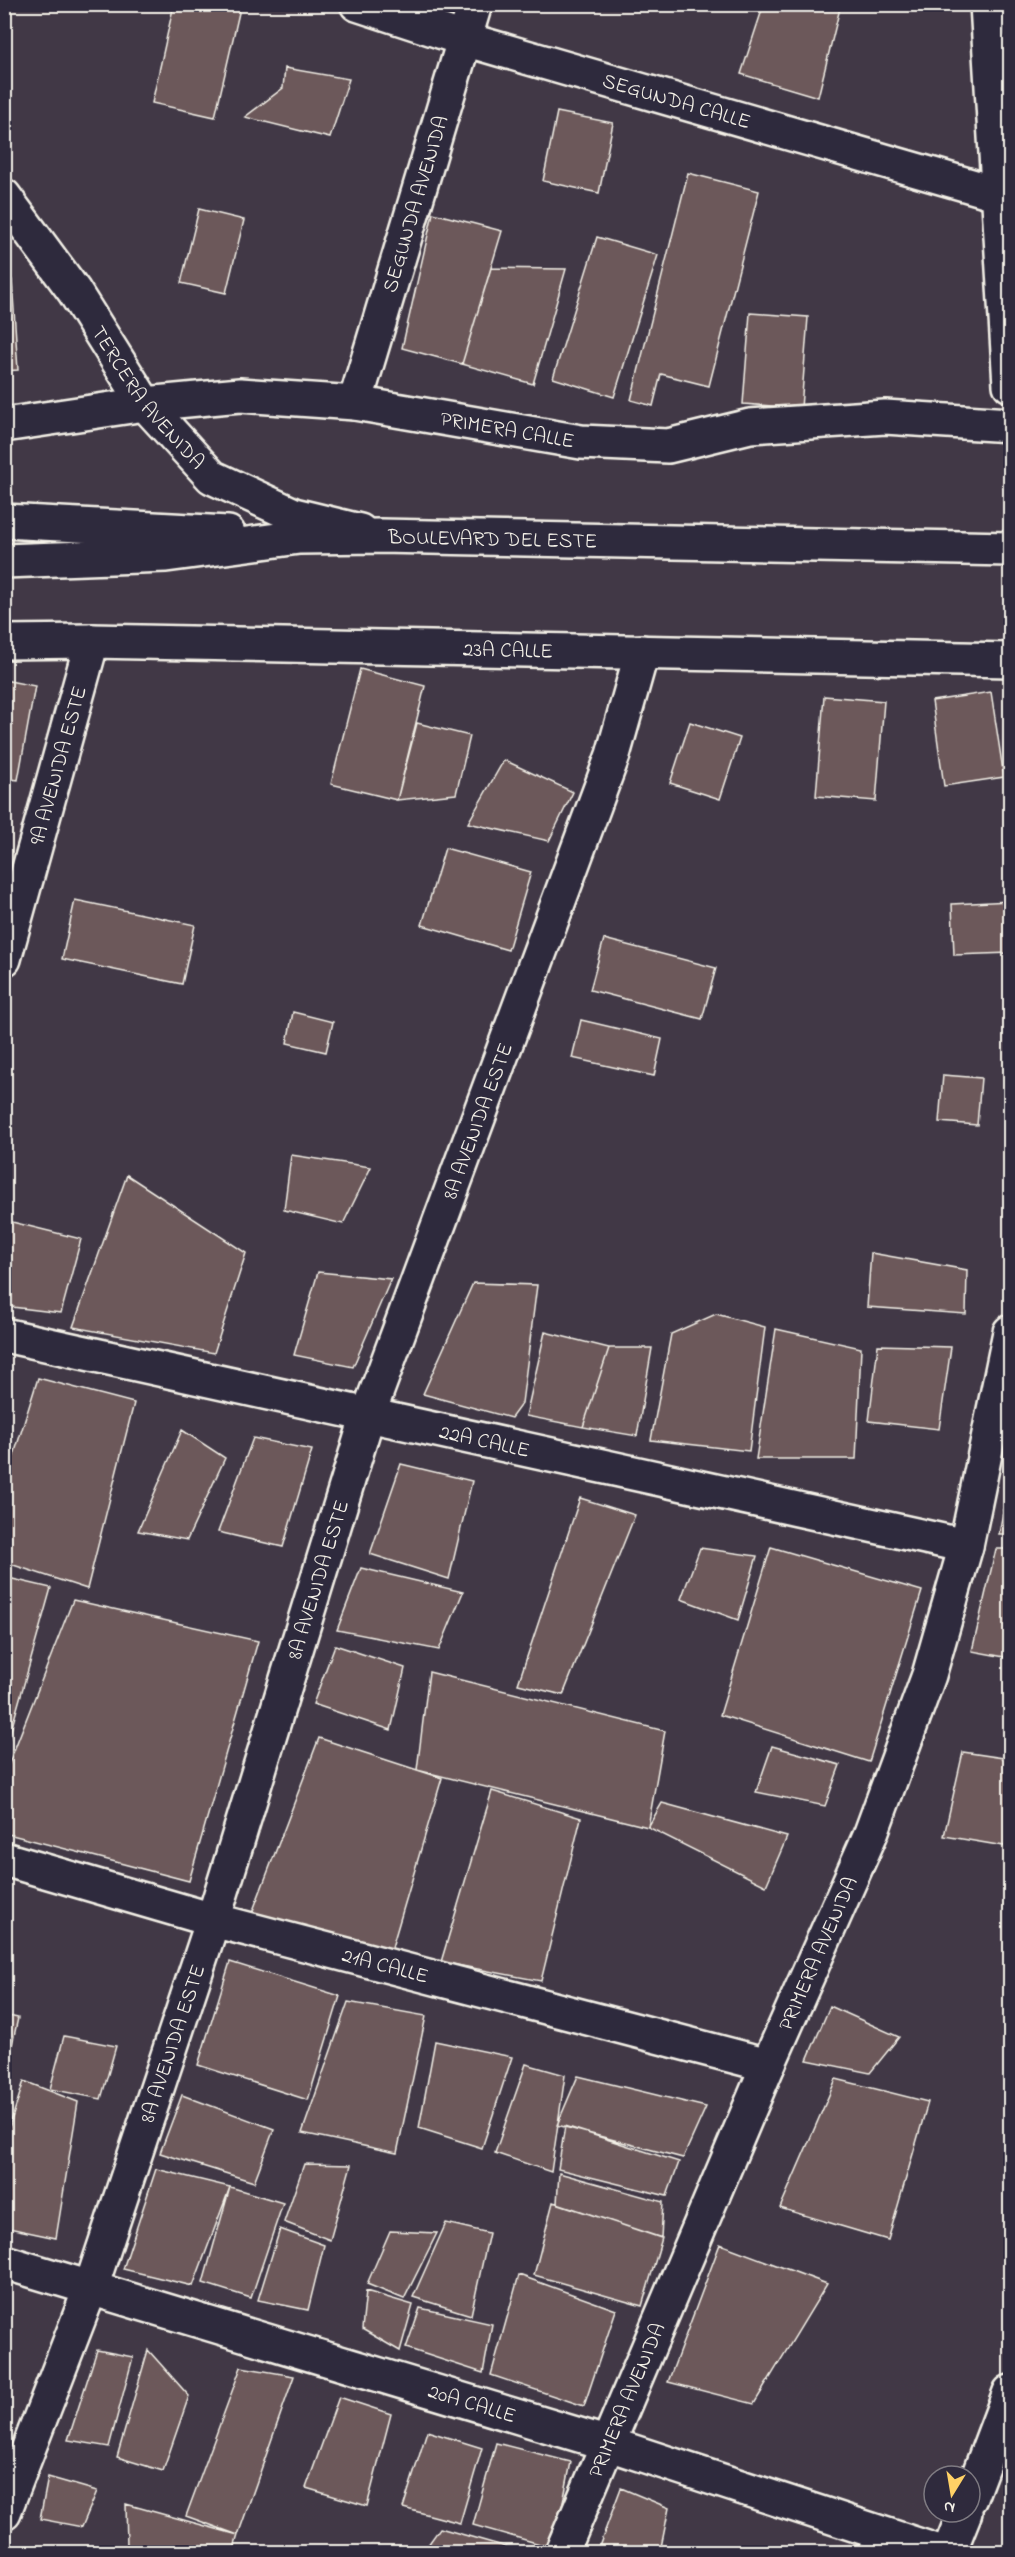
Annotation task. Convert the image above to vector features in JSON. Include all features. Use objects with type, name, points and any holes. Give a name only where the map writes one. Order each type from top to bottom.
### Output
[{"type":"street","name":"SEGUNDA CALLE","points":[[357,4],[464,39],[999,194]]},
{"type":"street","name":"SEGUNDA AVENIDA","points":[[355,403],[475,4]]},
{"type":"street","points":[[987,4],[1011,385]]},
{"type":"street","name":"TERCERA AVENIDA","points":[[4,196],[74,291],[145,404],[212,477],[294,515],[380,536]]},
{"type":"street","name":"PRIMERA CALLE","points":[[4,425],[145,404],[240,395],[355,403],[581,442],[668,446],[750,426],[885,417],[1011,425]]},
{"type":"street","points":[[4,520],[299,537]]},
{"type":"street","name":"BOULEVARD DEL ESTE","points":[[4,561],[166,555],[299,537],[380,536],[997,549]]},
{"type":"street","name":"23A CALLE","points":[[4,642],[92,641],[1011,660]]},
{"type":"street","name":"9A AVENIDA ESTE","points":[[4,959],[92,641]]},
{"type":"street","name":"8A AVENIDA ESTE","points":[[4,2512],[91,2287],[213,1920],[368,1415],[613,755],[642,652]]},
{"type":"street","name":"PRIMERA AVENIDA","points":[[562,2553],[768,2066],[871,1833],[929,1675],[966,1546],[1011,1332]]},
{"type":"street","name":"22A CALLE","points":[[4,1335],[966,1546]]},
{"type":"street","name":"21A CALLE","points":[[4,1858],[213,1920],[768,2066]]},
{"type":"street","name":"20A CALLE","points":[[4,2262],[609,2444],[939,2553]]},
{"type":"street","points":[[982,2467],[1011,2392]]},
{"type":"street","points":[[949,2553],[960,2524]]},
{"type":"building","points":[[174,4],[241,4],[215,117],[152,103]]},
{"type":"building","points":[[764,4],[841,4],[818,97],[741,74]]},
{"type":"building","points":[[285,68],[349,79],[330,138],[245,117],[283,88]]},
{"type":"building","points":[[557,112],[613,123],[599,193],[543,181]]},
{"type":"building","points":[[688,173],[759,191],[709,386],[661,374],[653,406],[631,400]]},
{"type":"building","points":[[199,209],[244,220],[226,293],[181,283]]},
{"type":"building","points":[[433,213],[502,231],[462,364],[402,348]]},
{"type":"building","points":[[597,237],[658,255],[614,397],[553,378]]},
{"type":"building","points":[[491,268],[566,269],[533,384],[462,364]]},
{"type":"building","points":[[4,280],[12,280],[18,370],[4,371]]},
{"type":"building","points":[[750,313],[808,317],[801,408],[743,404]]},
{"type":"building","points":[[360,669],[425,686],[397,800],[331,784]]},
{"type":"building","points":[[4,680],[35,686],[18,780],[4,778]]},
{"type":"building","points":[[991,692],[1004,777],[944,786],[932,701]]},
{"type":"building","points":[[824,696],[884,701],[876,801],[816,796]]},
{"type":"building","points":[[690,722],[740,738],[720,799],[670,783]]},
{"type":"building","points":[[417,723],[470,736],[456,794],[397,800]]},
{"type":"building","points":[[504,760],[573,792],[549,841],[468,823]]},
{"type":"building","points":[[445,848],[531,872],[508,950],[422,925]]},
{"type":"building","points":[[75,900],[195,925],[182,984],[62,959]]},
{"type":"building","points":[[1010,901],[1010,953],[954,955],[952,904]]},
{"type":"building","points":[[604,939],[716,968],[702,1019],[590,990]]},
{"type":"building","points":[[293,1012],[333,1022],[326,1052],[287,1043]]},
{"type":"building","points":[[581,1020],[662,1039],[654,1076],[572,1058]]},
{"type":"building","points":[[943,1075],[981,1078],[977,1125],[939,1122]]},
{"type":"building","points":[[291,1155],[371,1167],[343,1224],[284,1210]]},
{"type":"building","points":[[127,1175],[246,1253],[214,1353],[73,1327]]},
{"type":"building","points":[[4,1220],[81,1239],[61,1313],[4,1306]]},
{"type":"building","points":[[871,1253],[967,1270],[966,1314],[867,1307]]},
{"type":"building","points":[[318,1272],[391,1279],[353,1367],[294,1355]]},
{"type":"building","points":[[473,1283],[537,1285],[522,1403],[511,1418],[423,1394]]},
{"type":"building","points":[[716,1314],[765,1327],[749,1451],[651,1440],[671,1334]]},
{"type":"building","points":[[776,1329],[861,1348],[856,1459],[756,1459]]},
{"type":"building","points":[[545,1332],[609,1348],[583,1427],[526,1416]]},
{"type":"building","points":[[878,1345],[951,1347],[939,1429],[869,1421]]},
{"type":"building","points":[[609,1348],[652,1348],[637,1436],[583,1427]]},
{"type":"building","points":[[38,1378],[134,1403],[87,1589],[4,1562],[4,1487]]},
{"type":"building","points":[[182,1430],[225,1458],[187,1540],[138,1531]]},
{"type":"building","points":[[253,1438],[312,1450],[283,1547],[218,1532]]},
{"type":"building","points":[[401,1464],[472,1481],[449,1579],[370,1554]]},
{"type":"building","points":[[1010,1474],[1010,1534],[999,1534]]},
{"type":"building","points":[[580,1498],[635,1515],[563,1695],[518,1684]]},
{"type":"building","points":[[771,1547],[922,1591],[869,1762],[720,1715]]},
{"type":"building","points":[[700,1548],[757,1556],[738,1620],[681,1599]]},
{"type":"building","points":[[996,1549],[1010,1549],[1010,1658],[972,1651]]},
{"type":"building","points":[[361,1568],[463,1592],[439,1650],[337,1630]]},
{"type":"building","points":[[4,1577],[51,1588],[4,1755]]},
{"type":"building","points":[[73,1600],[258,1641],[189,1881],[4,1833],[4,1776]]},
{"type":"building","points":[[335,1645],[405,1668],[391,1730],[313,1704]]},
{"type":"building","points":[[429,1672],[665,1731],[648,1827],[417,1770]]},
{"type":"building","points":[[319,1738],[442,1778],[390,1954],[249,1921]]},
{"type":"building","points":[[772,1746],[840,1765],[825,1806],[756,1792]]},
{"type":"building","points":[[963,1752],[1010,1759],[1010,1847],[944,1836]]},
{"type":"building","points":[[492,1791],[581,1818],[541,1981],[441,1962]]},
{"type":"building","points":[[662,1803],[787,1837],[766,1886],[648,1827]]},
{"type":"building","points":[[230,1962],[340,1996],[308,2100],[198,2065]]},
{"type":"building","points":[[348,2002],[426,2016],[397,2153],[302,2133]]},
{"type":"building","points":[[830,2006],[899,2037],[870,2073],[807,2060]]},
{"type":"building","points":[[4,2015],[18,2018],[4,2081]]},
{"type":"building","points":[[64,2036],[116,2046],[101,2099],[50,2089]]},
{"type":"building","points":[[435,2041],[512,2057],[482,2148],[419,2128]]},
{"type":"building","points":[[526,2064],[565,2075],[551,2172],[495,2153]]},
{"type":"building","points":[[578,2076],[706,2107],[683,2158],[557,2125]]},
{"type":"building","points":[[836,2079],[928,2102],[888,2240],[780,2208]]},
{"type":"building","points":[[24,2081],[78,2102],[56,2238],[4,2227],[4,2143]]},
{"type":"building","points":[[182,2095],[274,2129],[254,2182],[160,2153]]},
{"type":"building","points":[[565,2126],[679,2162],[667,2196],[558,2169]]},
{"type":"building","points":[[304,2164],[351,2165],[330,2240],[284,2222]]},
{"type":"building","points":[[156,2169],[230,2187],[193,2286],[123,2269]]},
{"type":"building","points":[[559,2173],[663,2202],[661,2238],[557,2203]]},
{"type":"building","points":[[230,2187],[283,2203],[251,2298],[203,2283]]},
{"type":"building","points":[[553,2202],[662,2238],[642,2306],[534,2275]]},
{"type":"building","points":[[446,2223],[489,2233],[471,2315],[413,2297]]},
{"type":"building","points":[[280,2229],[324,2245],[308,2310],[258,2300]]},
{"type":"building","points":[[390,2231],[437,2233],[404,2299],[367,2284]]},
{"type":"building","points":[[720,2244],[827,2284],[754,2404],[668,2382]]},
{"type":"building","points":[[519,2275],[616,2310],[584,2406],[491,2375]]},
{"type":"building","points":[[366,2291],[413,2305],[400,2351],[362,2329]]},
{"type":"building","points":[[420,2308],[492,2324],[483,2373],[406,2348]]},
{"type":"building","points":[[97,2350],[133,2357],[109,2447],[68,2440]]},
{"type":"building","points":[[148,2350],[189,2396],[163,2471],[117,2457]]},
{"type":"building","points":[[241,2367],[294,2376],[238,2535],[186,2516]]},
{"type":"building","points":[[339,2397],[391,2414],[367,2506],[306,2488]]},
{"type":"building","points":[[427,2431],[482,2448],[460,2523],[403,2508]]},
{"type":"building","points":[[496,2443],[571,2462],[554,2548],[473,2525]]},
{"type":"building","points":[[48,2477],[97,2491],[82,2527],[40,2519]]},
{"type":"building","points":[[621,2488],[669,2508],[660,2552],[597,2552]]},
{"type":"building","points":[[126,2504],[238,2535],[233,2552],[149,2552],[127,2546]]},
{"type":"building","points":[[440,2528],[510,2548],[508,2552],[423,2552]]}]
